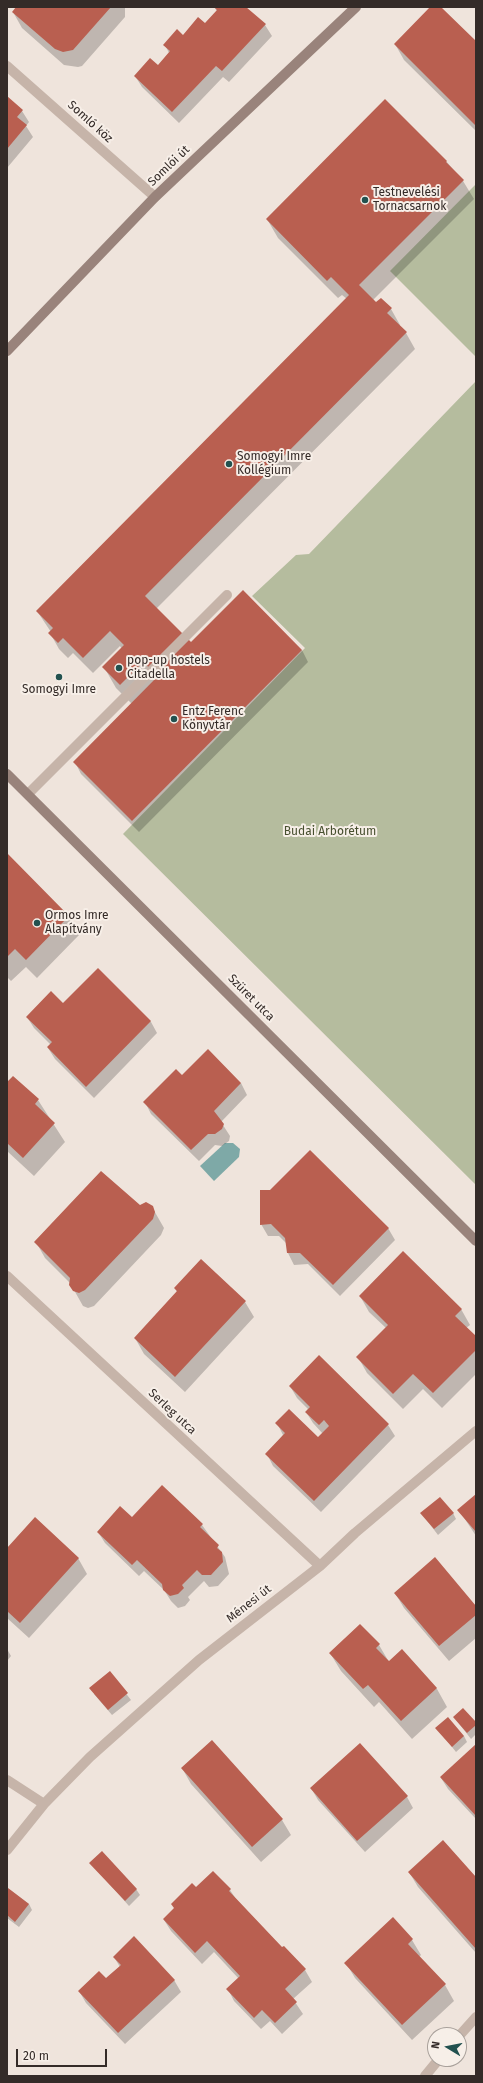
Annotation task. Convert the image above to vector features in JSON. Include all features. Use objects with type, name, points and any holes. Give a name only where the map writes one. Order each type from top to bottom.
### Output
[{"type":"street","name":"Somlói út","points":[[7,351],[155,197],[356,7]]},
{"type":"street","name":"Somló köz","points":[[7,66],[155,197]]},
{"type":"street","points":[[28,794],[227,595]]},
{"type":"street","name":"Szüret utca","points":[[7,774],[476,1241]]},
{"type":"street","name":"Serleg utca","points":[[7,1276],[320,1566]]},
{"type":"street","name":"Ménesi út","points":[[7,1850],[44,1804],[90,1757],[199,1660],[320,1566],[355,1533],[476,1431]]},
{"type":"street","points":[[7,1780],[44,1804]]},
{"type":"street","points":[[467,2027],[476,2016]]},
{"type":"street","points":[[425,2076],[432,2067]]},
{"type":"green space","points":[[476,184],[476,357],[390,271]]},
{"type":"green space","name":"Budai Arborétum","points":[[476,381],[476,1185],[123,834],[305,648],[252,596],[296,555],[309,554]]},
{"type":"water","points":[[225,1143],[233,1143],[240,1149],[239,1157],[214,1181],[200,1166]]},
{"type":"building","points":[[16,7],[111,7],[73,50],[63,52],[55,49],[12,12]]},
{"type":"building","points":[[214,7],[246,7],[266,24],[222,71],[216,66],[172,112],[134,76],[150,58],[158,65],[170,51],[163,45],[177,29],[183,35],[198,17],[205,23],[217,10]]},
{"type":"building","points":[[430,7],[441,7],[476,41],[476,126],[394,44]]},
{"type":"building","points":[[7,96],[23,110],[17,117],[27,125],[7,149]]},
{"type":"building","points":[[385,99],[464,180],[359,285],[376,302],[381,298],[392,308],[387,313],[407,332],[145,596],[191,642],[243,590],[302,650],[132,821],[73,762],[158,676],[143,662],[120,685],[102,667],[124,645],[110,631],[83,658],[63,638],[58,643],[48,633],[53,628],[36,611],[349,295],[331,277],[327,281],[266,219]]},
{"type":"building","points":[[7,853],[69,916],[26,960],[15,949],[7,957]]},
{"type":"building","points":[[98,968],[151,1021],[86,1087],[47,1047],[52,1042],[26,1017],[51,991],[63,1003]]},
{"type":"building","points":[[208,1049],[241,1083],[214,1111],[224,1124],[222,1129],[215,1134],[208,1134],[191,1150],[143,1102],[176,1069],[182,1075]]},
{"type":"building","points":[[13,1076],[39,1099],[35,1104],[55,1123],[23,1158],[7,1143],[7,1082]]},
{"type":"building","points":[[310,1150],[389,1228],[333,1285],[300,1253],[287,1253],[285,1238],[271,1224],[260,1225],[260,1190],[270,1190]]},
{"type":"building","points":[[101,1171],[140,1205],[146,1202],[153,1206],[155,1212],[153,1219],[85,1290],[79,1293],[73,1291],[69,1285],[70,1278],[34,1242]]},
{"type":"building","points":[[403,1251],[462,1309],[455,1316],[476,1336],[476,1350],[433,1393],[413,1374],[393,1394],[356,1357],[388,1325],[359,1296]]},
{"type":"building","points":[[201,1259],[246,1301],[175,1377],[134,1338],[177,1291],[174,1288]]},
{"type":"building","points":[[319,1355],[389,1424],[314,1501],[265,1454],[285,1433],[275,1423],[289,1409],[318,1437],[329,1426],[324,1420],[319,1425],[305,1412],[310,1407],[289,1386]]},
{"type":"building","points":[[162,1485],[203,1524],[200,1527],[219,1545],[217,1548],[222,1552],[223,1562],[211,1575],[202,1575],[197,1570],[182,1585],[184,1588],[178,1594],[170,1596],[163,1590],[162,1584],[137,1560],[132,1565],[97,1532],[120,1506],[132,1517]]},
{"type":"building","points":[[476,1494],[476,1532],[457,1510]]},
{"type":"building","points":[[440,1497],[454,1513],[434,1529],[420,1513]]},
{"type":"building","points":[[35,1517],[79,1558],[20,1623],[7,1611],[7,1548]]},
{"type":"building","points":[[435,1557],[476,1606],[476,1615],[439,1646],[394,1593]]},
{"type":"building","points":[[360,1624],[380,1644],[376,1648],[389,1661],[402,1649],[437,1688],[401,1721],[368,1685],[363,1689],[329,1653]]},
{"type":"building","points":[[110,1671],[128,1693],[108,1710],[89,1688]]},
{"type":"building","points":[[463,1708],[476,1722],[476,1725],[467,1733],[453,1717]]},
{"type":"building","points":[[448,1717],[464,1736],[452,1747],[435,1728]]},
{"type":"building","points":[[212,1740],[283,1819],[252,1847],[181,1768]]},
{"type":"building","points":[[360,1743],[408,1796],[357,1841],[310,1788]]},
{"type":"building","points":[[476,1744],[476,1816],[440,1777]]},
{"type":"building","points":[[443,1840],[476,1877],[476,1949],[408,1872]]},
{"type":"building","points":[[102,1851],[137,1889],[125,1901],[89,1863]]},
{"type":"building","points":[[213,1871],[231,1889],[229,1891],[282,1947],[284,1946],[306,1969],[285,1989],[297,2002],[275,2023],[262,2010],[254,2018],[226,1989],[240,1976],[207,1941],[195,1953],[163,1919],[174,1908],[171,1904],[192,1883],[196,1887]]},
{"type":"building","points":[[8,1888],[29,1904],[15,1922],[7,1915]]},
{"type":"building","points":[[393,1917],[413,1939],[408,1944],[446,1984],[402,2025],[344,1963]]},
{"type":"building","points":[[134,1936],[175,1980],[118,2033],[78,1991],[99,1971],[106,1978],[121,1965],[113,1957]]},
{"type":"place","name":"Testnevelési Tornacsarnok","points":[[365,200]]},
{"type":"place","name":"Somogyi Imre Kollégium","points":[[229,464]]},
{"type":"place","name":"pop-up hostels Citadella","points":[[119,668]]},
{"type":"place","name":"Somogyi Imre","points":[[59,677]]},
{"type":"place","name":"Entz Ferenc Könyvtár","points":[[174,719]]},
{"type":"place","name":"Ormos Imre Alapítvány","points":[[37,923]]}]
